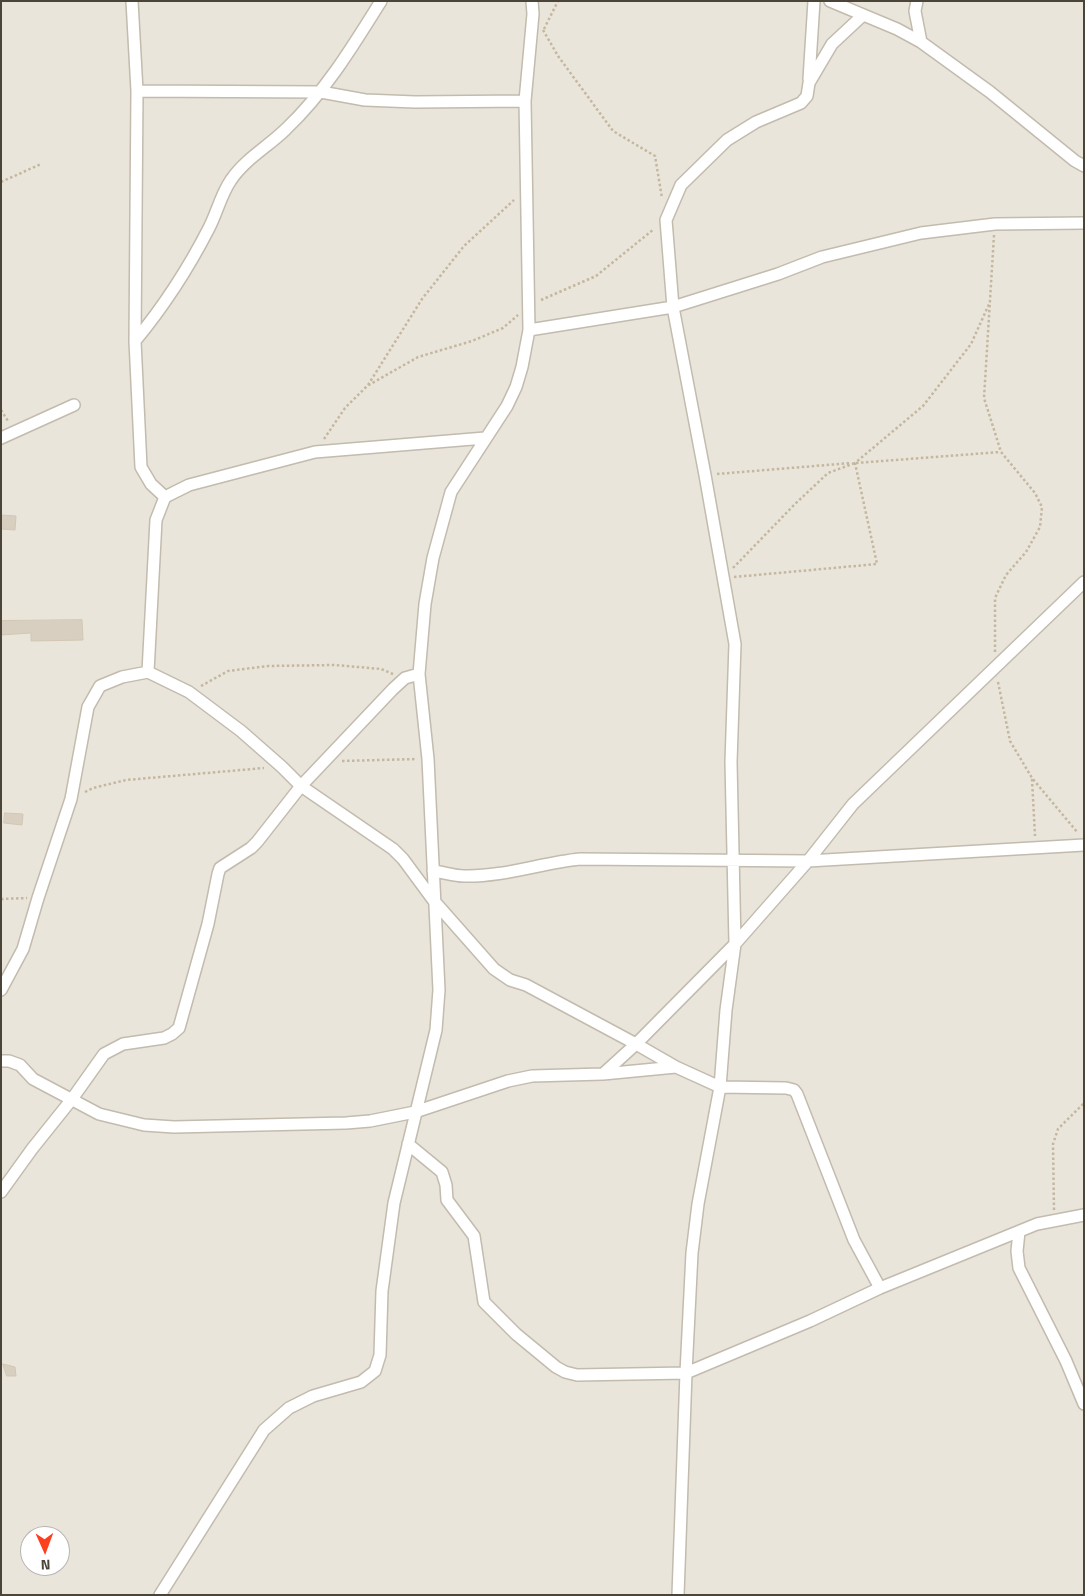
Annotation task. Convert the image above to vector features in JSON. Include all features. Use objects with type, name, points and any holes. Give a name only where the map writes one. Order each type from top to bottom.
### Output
[{"type":"street","points":[[132,1],[137,91],[135,342],[141,467],[152,484],[165,497]]},
{"type":"street","points":[[135,342],[160,310],[190,265],[211,225],[230,180],[246,162],[286,129],[321,92],[358,38],[380,1]]},
{"type":"street","points":[[160,1595],[264,1430],[289,1408],[312,1396],[361,1382],[375,1372],[380,1355],[382,1291],[394,1203],[436,1030],[439,990],[428,759],[419,674],[425,604],[433,558],[451,492],[507,406],[516,387],[522,367],[529,330],[525,101],[532,1]]},
{"type":"street","points":[[678,1595],[692,1253],[698,1204],[720,1086],[726,1010],[735,944],[731,762],[734,644],[705,475],[673,307],[666,220],[681,185],[727,140],[756,122],[801,103],[807,96],[814,1]]},
{"type":"street","points":[[830,1],[862,16],[897,29],[921,42],[990,92],[1075,161],[1084,166]]},
{"type":"street","points":[[917,1],[916,11],[921,42]]},
{"type":"street","points":[[809,83],[832,44],[862,16]]},
{"type":"street","points":[[137,91],[321,92],[365,100],[415,102],[525,101]]},
{"type":"street","points":[[529,330],[673,307],[778,274],[822,257],[921,233],[995,224],[1084,223]]},
{"type":"street","points":[[1,438],[74,405]]},
{"type":"street","points":[[148,672],[156,520],[165,497],[189,485],[314,452],[485,438]]},
{"type":"street","points":[[602,1074],[636,1044],[735,944],[808,861],[853,804],[1084,582]]},
{"type":"street","points":[[1,990],[23,949],[71,799],[88,706],[100,686],[122,677],[148,672],[189,692],[241,731],[301,786],[393,849],[404,859],[434,901],[494,969],[510,980],[526,985],[676,1067],[720,1086],[786,1088],[794,1090],[854,1240],[880,1288]]},
{"type":"street","points":[[1,1192],[104,1054],[124,1044],[164,1038],[179,1028],[208,924],[220,868],[251,848],[301,786],[324,761],[405,678],[419,674]]},
{"type":"street","points":[[433,871],[463,876],[494,874],[554,861],[580,858],[808,861],[1084,845]]},
{"type":"street","points":[[1,1061],[9,1061],[20,1065],[33,1079],[100,1114],[144,1125],[174,1127],[370,1121],[415,1112],[508,1081],[532,1076],[602,1074],[676,1067]]},
{"type":"street","points":[[408,1144],[442,1172],[447,1200],[474,1236],[484,1302],[516,1334],[556,1367],[564,1372],[577,1375],[686,1373],[810,1321],[880,1288],[1037,1224],[1084,1216]]},
{"type":"street","points":[[1019,1232],[1017,1251],[1019,1268],[1066,1361],[1084,1404]]},
{"type":"path","points":[[544,30],[558,1]]},
{"type":"path","points":[[367,386],[418,357],[472,341],[503,328],[528,305],[596,276],[666,220],[655,156],[613,131],[558,56],[544,30],[532,14]]},
{"type":"path","points":[[1,182],[41,164]]},
{"type":"path","points":[[314,452],[345,408],[367,386],[422,299],[464,246],[526,190]]},
{"type":"path","points":[[995,224],[984,398],[1001,452],[1035,494],[1042,508],[1040,527],[1026,552],[1006,575],[995,598],[995,666],[1010,741],[1032,778],[1079,834]]},
{"type":"path","points":[[723,578],[828,473],[856,463],[923,406],[971,344],[991,299]]},
{"type":"path","points":[[705,475],[1001,452]]},
{"type":"path","points":[[723,578],[877,564],[856,463]]},
{"type":"path","points":[[189,692],[228,671],[268,666],[336,665],[363,667],[381,669],[405,678]]},
{"type":"path","points":[[324,761],[428,759]]},
{"type":"path","points":[[71,799],[93,788],[126,780],[282,767]]},
{"type":"path","points":[[1032,778],[1036,848]]},
{"type":"path","points":[[1,899],[38,898]]},
{"type":"path","points":[[1054,1221],[1053,1144],[1058,1129],[1084,1103]]},
{"type":"shaded area","points":[[1,1],[1084,1],[1084,1595],[1,1595]]},
{"type":"building","points":[[1,515],[16,516],[15,530],[1,529]]},
{"type":"building","points":[[82,620],[83,640],[31,641],[31,633],[1,635],[1,621]]},
{"type":"building","points":[[5,813],[23,814],[22,825],[4,823]]},
{"type":"building","points":[[3,1364],[15,1367],[16,1376],[7,1376]]}]
